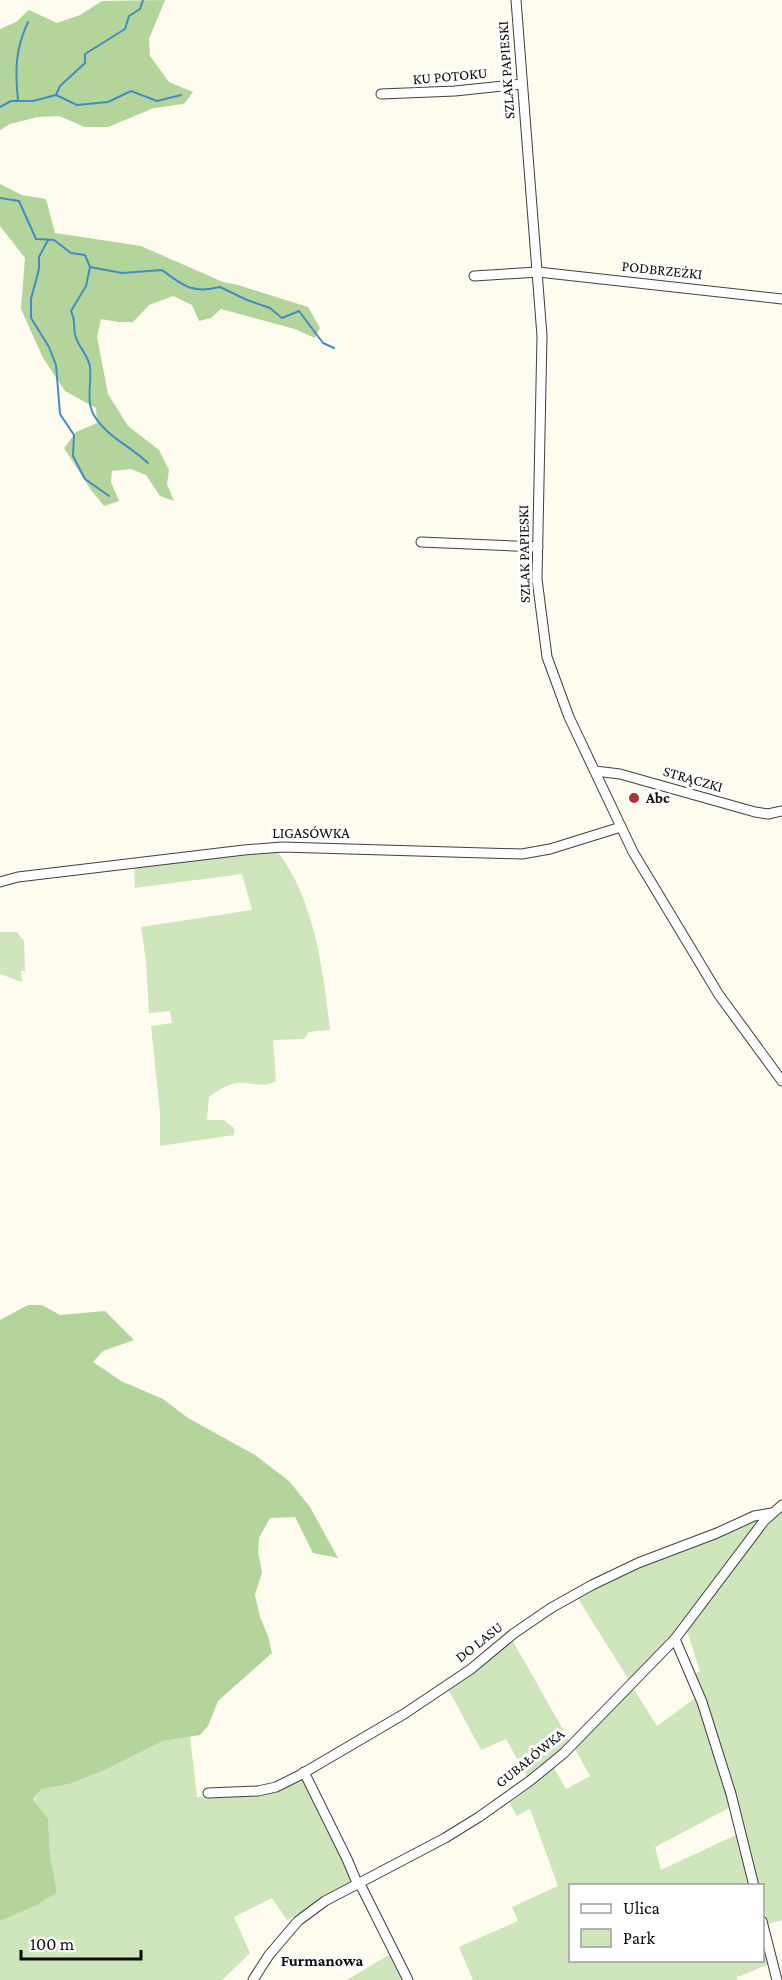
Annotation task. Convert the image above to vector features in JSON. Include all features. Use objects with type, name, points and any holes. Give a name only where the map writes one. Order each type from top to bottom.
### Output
[{"type":"street","name":"SZLAK PAPIESKI","points":[[516,0],[542,336],[538,590],[548,657],[569,717],[633,852],[719,995],[782,1081]]},
{"type":"street","name":"KU POTOKU","points":[[381,94],[455,91],[522,84]]},
{"type":"street","name":"PODBRZEŻKI","points":[[474,276],[538,272],[782,299]]},
{"type":"street","points":[[421,542],[538,547]]},
{"type":"street","name":"STRĄCZKI","points":[[595,771],[620,774],[755,812],[768,814],[782,811]]},
{"type":"street","name":"LIGASÓWKA","points":[[0,882],[18,877],[267,848],[522,854],[550,849],[621,827]]},
{"type":"street","name":"GUBAŁÓWKA","points":[[253,1980],[269,1955],[298,1921],[325,1901],[445,1838],[531,1780],[564,1753],[675,1639],[772,1513],[782,1505]]},
{"type":"street","name":"DO LASU","points":[[208,1793],[258,1791],[276,1787],[404,1713],[471,1668],[513,1634],[572,1597],[638,1563],[754,1516],[772,1513]]},
{"type":"street","points":[[675,1639],[702,1702],[731,1794],[754,1884]]},
{"type":"street","points":[[303,1772],[408,1980]]},
{"type":"street","points":[[764,1929],[777,1980]]},
{"type":"green space","points":[[165,0],[149,39],[150,56],[169,82],[193,92],[184,104],[154,108],[108,127],[85,127],[59,116],[38,117],[10,124],[0,130],[0,29],[16,22],[29,10],[57,23],[80,15],[102,1]]},
{"type":"green space","points":[[0,184],[22,195],[46,199],[55,233],[141,246],[223,282],[308,307],[320,328],[315,338],[295,329],[221,309],[211,318],[199,321],[192,305],[173,296],[149,305],[133,322],[101,319],[97,337],[108,394],[128,426],[159,450],[169,470],[167,484],[174,501],[160,496],[146,475],[131,469],[112,471],[111,482],[119,501],[104,506],[64,448],[76,432],[97,423],[96,408],[65,391],[43,358],[21,309],[25,258],[0,226]]},
{"type":"green space","points":[[277,851],[290,870],[309,913],[320,960],[330,1030],[309,1032],[304,1039],[273,1040],[276,1081],[261,1085],[236,1083],[222,1088],[209,1097],[207,1120],[224,1120],[234,1128],[234,1135],[160,1146],[160,1113],[151,1026],[172,1023],[170,1011],[149,1013],[146,961],[141,927],[252,910],[242,874],[135,888],[134,867]]},
{"type":"green space","points":[[0,932],[17,932],[24,941],[25,971],[21,971],[22,982],[0,974]]},
{"type":"green space","points":[[28,1305],[42,1305],[60,1315],[105,1311],[134,1340],[103,1351],[93,1362],[121,1381],[163,1399],[188,1418],[255,1455],[289,1481],[310,1507],[338,1558],[313,1553],[295,1517],[270,1518],[259,1538],[258,1552],[262,1572],[255,1595],[272,1653],[218,1701],[208,1726],[200,1735],[163,1741],[105,1770],[69,1784],[41,1789],[33,1800],[48,1818],[50,1854],[57,1893],[0,1921],[0,1320]]},
{"type":"green space","points":[[782,1511],[782,1920],[768,1924],[764,1908],[764,1884],[758,1884],[693,1675],[700,1671],[687,1631],[743,1554]]},
{"type":"green space","points":[[759,1518],[760,1521],[673,1634],[629,1680],[577,1597],[616,1575]]},
{"type":"green space","points":[[511,1638],[569,1740],[560,1751],[527,1777],[506,1739],[481,1750],[447,1687]]},
{"type":"green space","points":[[633,1688],[657,1726],[698,1696],[731,1807],[655,1847],[661,1870],[738,1834],[751,1884],[569,1884],[569,1962],[764,1962],[764,1937],[770,1964],[737,1977],[737,1980],[473,1980],[459,1947],[518,1921],[512,1907],[558,1886],[530,1809],[517,1816],[509,1802],[554,1768],[566,1789],[590,1776],[574,1747]]},
{"type":"green space","points":[[190,1736],[197,1797],[257,1793],[310,1772],[361,1878],[287,1920],[272,1898],[234,1917],[250,1953],[222,1980],[0,1980],[0,1921],[57,1893],[50,1854],[48,1818],[34,1801],[41,1788],[69,1784],[105,1770],[163,1741]]},
{"type":"green space","points":[[392,1953],[406,1980],[347,1980]]},
{"type":"waterway","points":[[56,95],[60,86],[85,63],[85,54],[125,29],[129,16],[140,9],[143,0]]},
{"type":"waterway","points":[[18,101],[17,60],[28,22]]},
{"type":"waterway","points":[[0,107],[11,101],[33,101],[56,95],[77,105],[108,102],[131,91],[157,101],[181,95]]},
{"type":"waterway","points":[[0,198],[19,201],[36,239],[54,240],[71,253],[85,255],[90,267],[122,273],[162,270],[189,287],[202,290],[220,287],[270,308],[282,318],[299,311],[323,343],[334,348]]},
{"type":"waterway","points":[[48,240],[39,257],[39,269],[31,299],[31,318],[49,347],[56,365],[60,414],[74,435],[73,456],[85,479],[109,496]]},
{"type":"waterway","points":[[90,267],[86,286],[71,311],[76,338],[89,363],[90,405],[100,424],[148,463]]},
{"type":"place","name":"Abc","points":[[634,798]]},
{"type":"district","name":"Furmanowa","points":[[322,1960]]}]
